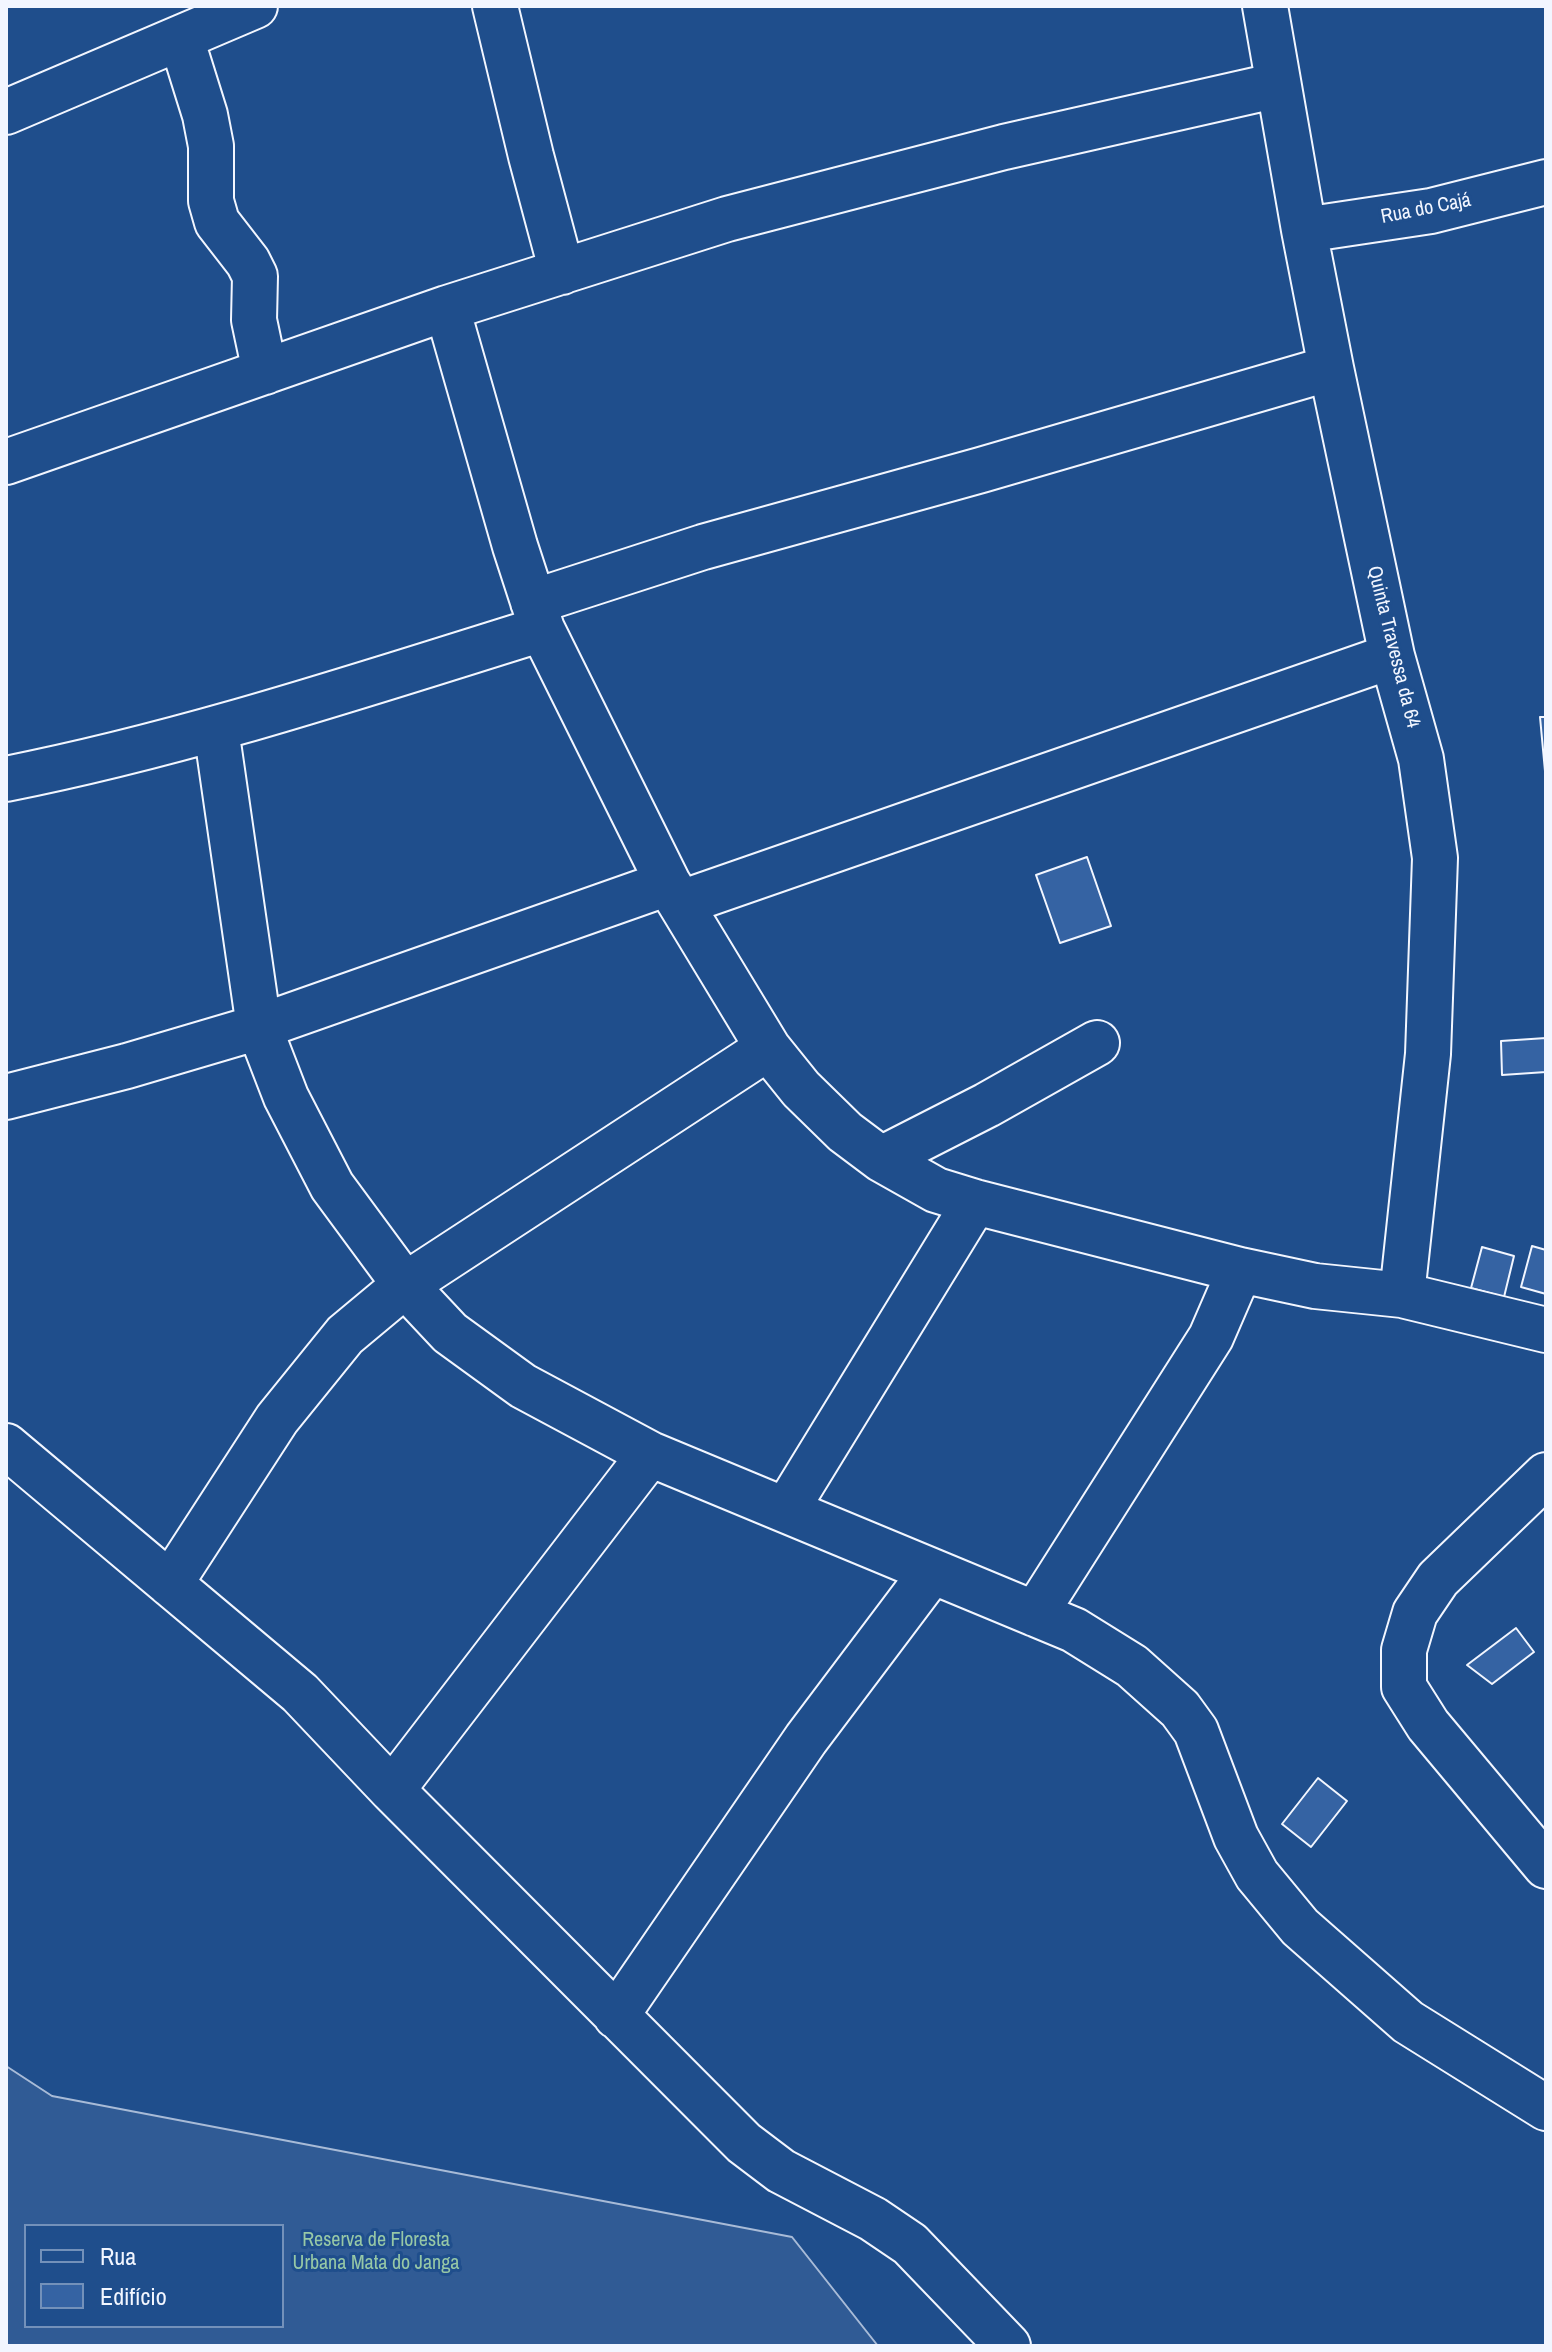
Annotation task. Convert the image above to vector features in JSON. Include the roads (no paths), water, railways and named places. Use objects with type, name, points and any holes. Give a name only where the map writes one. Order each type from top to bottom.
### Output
[{"type":"street","points":[[6,112],[255,6]]},
{"type":"street","points":[[495,6],[562,272]]},
{"type":"street","name":"Quinta Travessa da 64","points":[[1265,6],[1331,368],[1392,656],[1421,759],[1435,858],[1428,1054],[1402,1295]]},
{"type":"street","points":[[181,38],[205,115],[211,146],[211,201],[217,222],[255,276],[254,320],[265,372]]},
{"type":"street","points":[[6,462],[447,308],[727,219],[1004,147],[1278,85]]},
{"type":"street","name":"Rua do Cajá","points":[[1304,230],[1431,211],[1546,182]]},
{"type":"street","points":[[447,308],[538,616],[674,893],[768,1048],[801,1089],[845,1132],[881,1159],[936,1190],[975,1202],[1240,1270],[1315,1286],[1402,1295],[1546,1330]]},
{"type":"street","points":[[6,779],[87,763],[216,729],[538,616],[703,547],[1331,368]]},
{"type":"street","points":[[6,1097],[259,1027],[1392,656]]},
{"type":"street","points":[[216,729],[259,1027],[286,1097],[332,1186],[405,1285],[450,1333],[523,1386],[650,1454],[1074,1630],[1132,1666],[1180,1709],[1196,1731],[1236,1837],[1257,1875],[1300,1927],[1408,2022],[1546,2108]]},
{"type":"street","points":[[881,1159],[987,1105],[1097,1043]]},
{"type":"street","points":[[170,1584],[277,1419],[345,1335],[405,1285],[768,1048]]},
{"type":"street","points":[[786,1510],[975,1202]]},
{"type":"street","points":[[1035,1614],[1211,1337],[1240,1270]]},
{"type":"street","points":[[6,1446],[300,1693],[392,1790],[744,2143],[781,2171],[873,2219],[910,2244],[1008,2346]]},
{"type":"street","points":[[392,1790],[650,1454]]},
{"type":"street","points":[[1546,1475],[1438,1579],[1415,1613],[1404,1650],[1404,1687],[1428,1725],[1546,1866]]},
{"type":"street","points":[[616,2016],[806,1739],[931,1573]]},
{"type":"park label","name":"Reserva de Floresta Urbana Mata do Janga","points":[[376,2252]]}]
